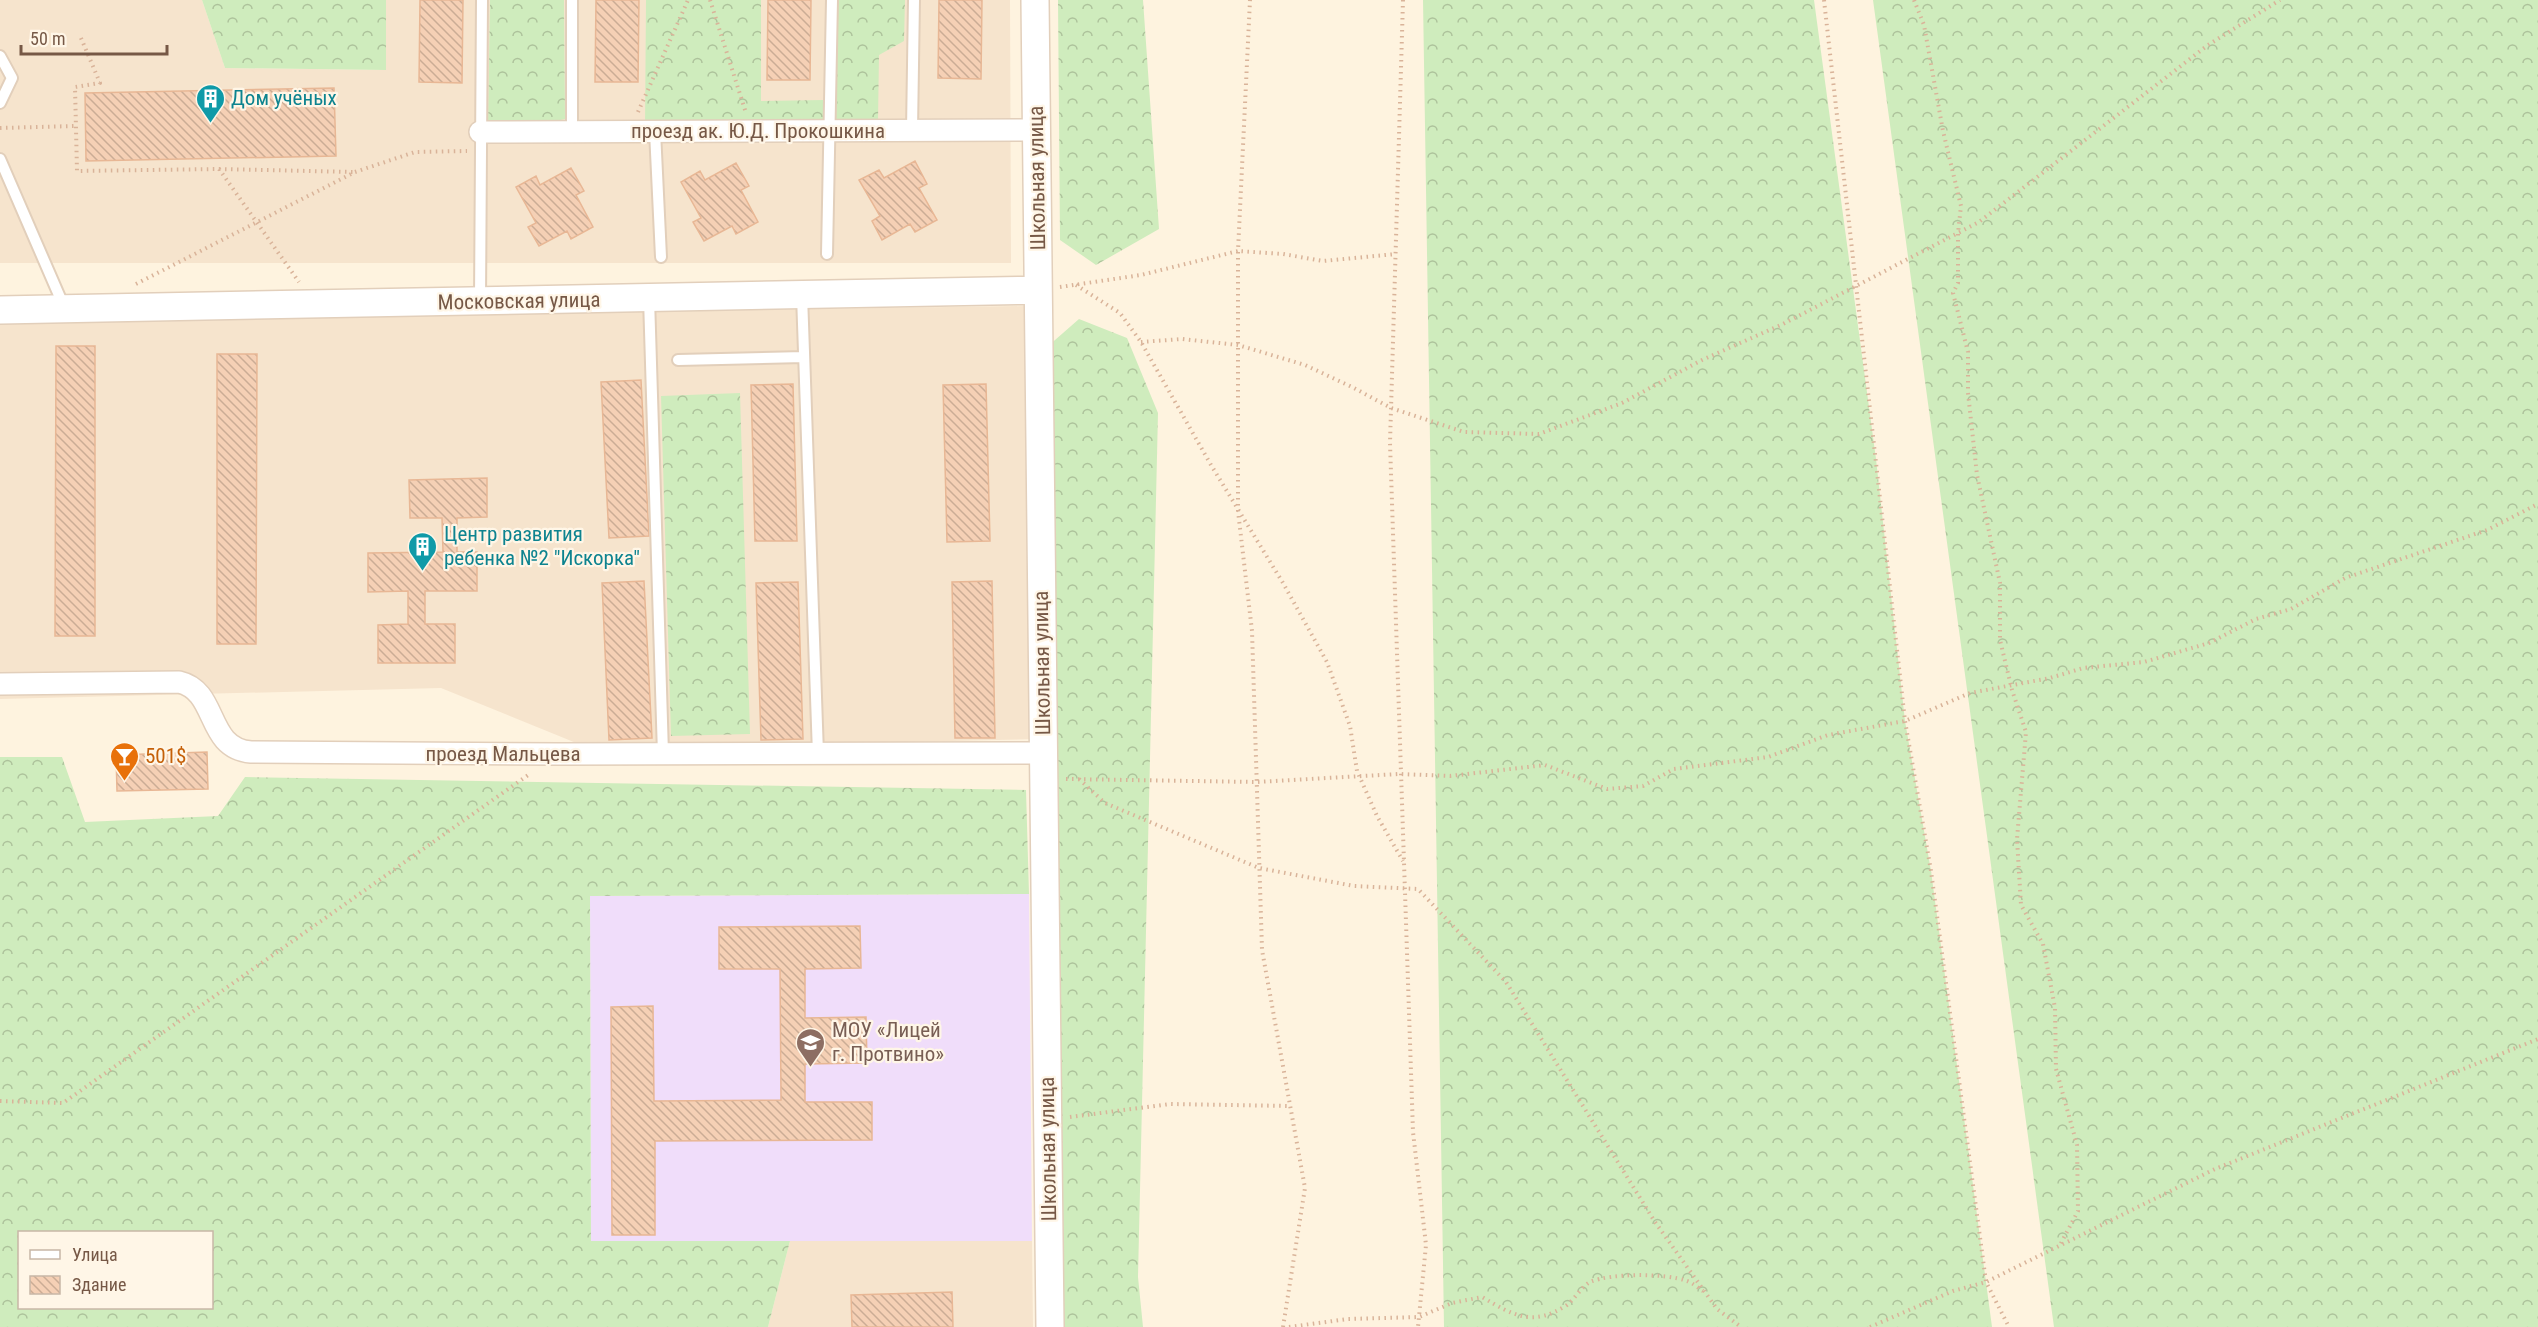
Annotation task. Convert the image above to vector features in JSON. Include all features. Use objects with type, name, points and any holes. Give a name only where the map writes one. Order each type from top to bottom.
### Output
[{"type":"street","name":"Школьная улица","points":[[1035,0],[1050,1327]]},
{"type":"street","name":"проезд ак. Ю.Д. Прокошкина","points":[[480,141],[572,131],[1037,130]]},
{"type":"street","name":"Московская улица","points":[[0,310],[1038,290]]},
{"type":"street","name":"проезд Мальцева","points":[[0,684],[179,682],[190,684],[200,694],[224,740],[230,747],[239,751],[818,754],[1044,766]]},
{"type":"lane","points":[[480,302],[482,0]]},
{"type":"lane","points":[[572,0],[572,131]]},
{"type":"lane","points":[[827,254],[832,0]]},
{"type":"lane","points":[[912,130],[914,0]]},
{"type":"lane","points":[[0,56],[12,78],[0,103]]},
{"type":"lane","points":[[655,131],[661,257]]},
{"type":"lane","points":[[0,159],[65,309]]},
{"type":"lane","points":[[802,295],[818,754]]},
{"type":"lane","points":[[649,298],[663,754]]},
{"type":"lane","points":[[678,360],[804,357]]},
{"type":"path","points":[[629,131],[688,0]]},
{"type":"path","points":[[710,0],[751,131]]},
{"type":"path","points":[[1250,0],[1238,251],[1238,511],[1252,631],[1262,950],[1305,1188],[1283,1327]]},
{"type":"path","points":[[1403,0],[1391,408],[1399,774],[1413,1132],[1426,1245],[1418,1327]]},
{"type":"path","points":[[1824,0],[1905,721],[1931,871],[1986,1282],[2009,1327]]},
{"type":"path","points":[[1914,0],[1924,25],[1943,131],[1961,206],[1958,233],[1958,283],[1953,293],[1968,352],[1968,393],[1977,475],[2000,583],[2000,640],[2010,685],[2026,732],[2017,839],[2022,905],[2043,944],[2055,1008],[2056,1069],[2077,1145],[2078,1211],[2061,1245]]},
{"type":"path","points":[[1141,342],[1182,339],[1238,345],[1305,365],[1354,387],[1391,408],[1464,432],[1539,434],[1622,403],[1702,360],[1783,324],[1856,287],[1979,222],[2208,45],[2280,0]]},
{"type":"path","points":[[81,38],[100,82],[75,87],[77,171],[219,169],[355,172]]},
{"type":"path","points":[[0,128],[75,126]]},
{"type":"path","points":[[131,287],[255,221],[355,172],[415,152],[480,141]]},
{"type":"path","points":[[219,169],[315,305]]},
{"type":"path","points":[[1038,290],[1141,275],[1238,251],[1283,254],[1323,261],[1396,254]]},
{"type":"path","points":[[1076,285],[1120,313],[1141,342],[1238,511],[1283,583],[1327,662],[1350,726],[1359,776],[1377,816],[1404,861]]},
{"type":"path","points":[[1044,766],[1079,779],[1257,782],[1399,774],[1450,776],[1545,765],[1607,789],[1644,786],[1674,769],[1768,757],[1828,735],[1905,721],[1970,693],[2050,678],[2083,668],[2144,662],[2209,643],[2256,619],[2291,609],[2345,578],[2487,530],[2538,504]]},
{"type":"path","points":[[0,1101],[63,1103],[558,754]]},
{"type":"path","points":[[1079,779],[1106,803],[1259,868],[1354,886],[1418,889],[1506,982],[1655,1221],[1717,1309],[1741,1327]]},
{"type":"path","points":[[1870,1327],[1953,1291],[1986,1282],[2215,1169],[2538,1039]]},
{"type":"path","points":[[1047,1119],[1170,1104],[1290,1106]]},
{"type":"path","points":[[1289,1327],[1348,1319],[1419,1317],[1452,1303],[1482,1297],[1512,1314],[1542,1319],[1568,1304],[1590,1282],[1621,1276],[1650,1276],[1686,1281],[1705,1292]]},
{"type":"shaded area","points":[[0,0],[202,0],[225,68],[385,70],[386,0],[1010,0],[1011,263],[0,263]]},
{"type":"shaded area","points":[[1026,306],[1035,739],[591,749],[441,688],[0,699],[0,321]]},
{"type":"shaded area","name":"МОУ «Лицей г. Протвино»","points":[[1029,894],[1032,1241],[591,1241],[590,896]]},
{"type":"shaded area","points":[[790,1241],[1032,1241],[1033,1327],[768,1327]]},
{"type":"green space","points":[[202,0],[386,0],[386,70],[225,68]]},
{"type":"green space","points":[[490,0],[564,0],[565,119],[534,126],[488,125]]},
{"type":"green space","points":[[646,0],[761,0],[761,101],[823,100],[823,128],[645,128]]},
{"type":"green space","points":[[838,0],[905,0],[904,41],[879,55],[878,121],[836,121]]},
{"type":"green space","points":[[1058,0],[1143,0],[1159,229],[1096,265],[1060,240]]},
{"type":"green space","points":[[1423,0],[1814,0],[1876,459],[1905,721],[1931,871],[1992,1327],[1444,1327]]},
{"type":"green space","points":[[1873,0],[2538,0],[2538,1327],[2054,1327]]},
{"type":"green space","points":[[1079,319],[1127,338],[1158,413],[1138,1277],[1143,1327],[1057,1327],[1039,354]]},
{"type":"green space","points":[[740,393],[750,734],[671,736],[661,396]]},
{"type":"green space","points":[[0,757],[62,757],[85,822],[218,816],[245,777],[1026,790],[1029,894],[590,896],[591,1241],[790,1241],[768,1327],[0,1327]]},
{"type":"building","points":[[420,0],[463,0],[462,83],[419,82]]},
{"type":"building","points":[[596,0],[639,0],[638,82],[595,82]]},
{"type":"building","points":[[768,0],[811,0],[810,80],[767,80]]},
{"type":"building","points":[[939,0],[982,0],[981,79],[938,78]]},
{"type":"building","name":"Дом учёных","points":[[334,88],[336,156],[86,161],[85,93]]},
{"type":"building","points":[[915,161],[927,184],[919,188],[937,220],[915,232],[910,224],[882,240],[872,221],[880,216],[859,180],[879,170],[884,178]]},
{"type":"building","points":[[736,163],[749,186],[741,190],[758,222],[736,234],[732,226],[704,241],[693,222],[701,218],[681,182],[700,171],[705,180]]},
{"type":"building","points":[[571,168],[584,191],[576,195],[593,227],[571,239],[567,231],[539,246],[528,227],[536,223],[516,187],[536,176],[540,185]]},
{"type":"building","points":[[56,346],[95,346],[95,636],[55,636]]},
{"type":"building","points":[[217,354],[257,354],[256,644],[217,644]]},
{"type":"building","points":[[641,380],[649,536],[609,538],[601,382]]},
{"type":"building","points":[[793,384],[797,541],[755,541],[751,385]]},
{"type":"building","points":[[986,384],[990,541],[947,542],[943,385]]},
{"type":"building","name":"Центр развития ребенка №2 \"Искорка\"","points":[[487,478],[487,517],[457,518],[457,552],[477,552],[477,591],[425,591],[425,624],[455,624],[455,663],[378,663],[378,625],[408,624],[408,591],[368,592],[368,553],[443,552],[442,518],[410,518],[409,480]]},
{"type":"building","points":[[644,581],[652,738],[609,740],[602,583]]},
{"type":"building","points":[[992,581],[995,738],[955,738],[952,582]]},
{"type":"building","points":[[798,582],[803,739],[761,740],[756,583]]},
{"type":"building","points":[[207,752],[208,789],[117,791],[116,755]]},
{"type":"building","points":[[860,926],[861,968],[805,969],[805,1018],[866,1017],[867,1063],[805,1064],[805,1102],[872,1102],[872,1140],[655,1141],[655,1235],[612,1235],[611,1007],[653,1006],[654,1101],[781,1100],[780,969],[719,969],[719,927]]},
{"type":"building","points":[[952,1292],[953,1327],[852,1327],[851,1295]]},
{"type":"place","name":"Дом учёных","points":[[210,124]]},
{"type":"place","name":"Центр развития ребенка №2 \"Искорка\"","points":[[423,572]]},
{"type":"place","name":"501$","points":[[124,782]]},
{"type":"place","name":"МОУ «Лицей г. Протвино»","points":[[811,1068]]}]
